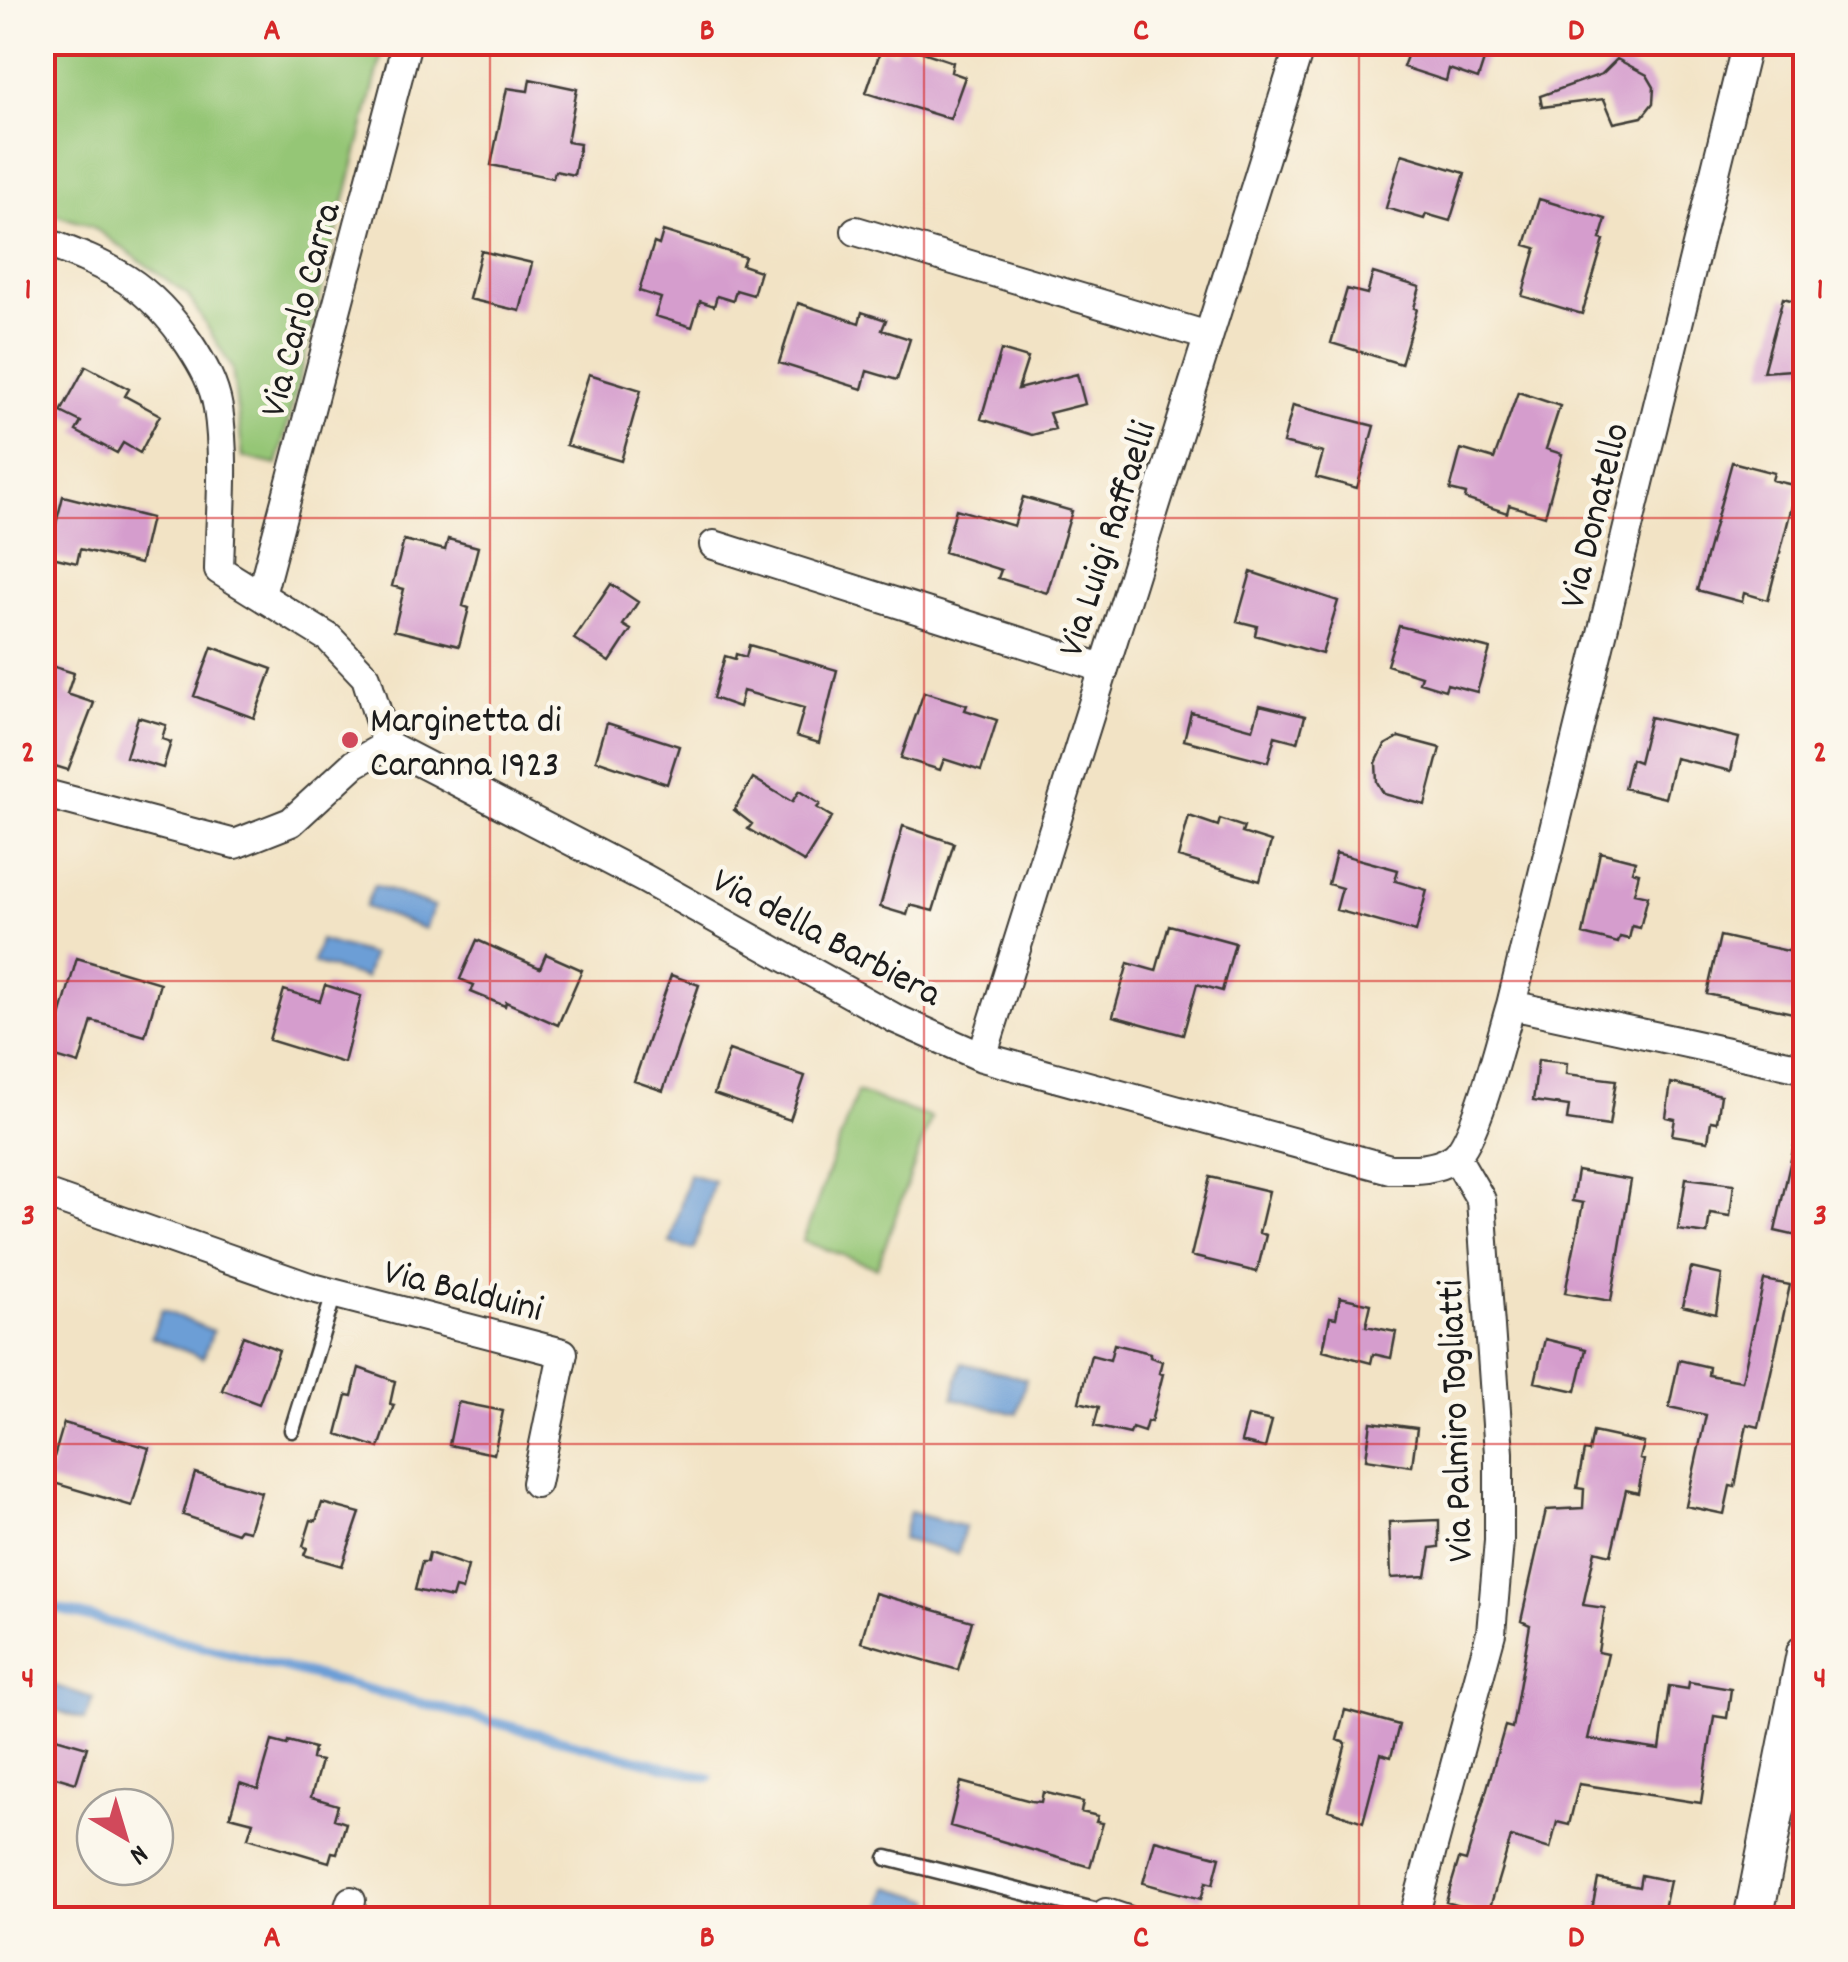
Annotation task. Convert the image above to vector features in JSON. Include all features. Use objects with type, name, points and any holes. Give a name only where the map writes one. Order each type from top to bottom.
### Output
[{"type":"street","name":"Via Carlo Carra","points":[[261,595],[407,42]]},
{"type":"street","name":"Via Luigi Raffaelli","points":[[982,1057],[1301,42]]},
{"type":"street","name":"Via Donatello","points":[[1511,1005],[1747,42]]},
{"type":"street","points":[[856,230],[1208,336]]},
{"type":"street","points":[[42,241],[92,259],[131,280],[169,314],[207,371],[218,406],[219,570],[329,638],[366,677],[387,745],[354,764],[290,822],[235,844],[42,792]]},
{"type":"street","points":[[714,544],[1103,668]]},
{"type":"street","name":"Via della Barbiera","points":[[387,745],[645,879],[896,1019],[982,1057],[1390,1169],[1431,1168],[1456,1157]]},
{"type":"street","points":[[1456,1157],[1471,1134],[1511,1005],[1806,1069]]},
{"type":"street","name":"Via Palmiro Togliatti","points":[[1412,1920],[1491,1634],[1499,1541],[1499,1453],[1481,1200],[1456,1157]]},
{"type":"street","name":"Via Balduini","points":[[42,1193],[334,1294],[563,1352],[536,1483]]},
{"type":"street","points":[[1753,1920],[1804,1664]]},
{"type":"lane","name":"Via Balduini","points":[[292,1430],[334,1294]]},
{"type":"lane","points":[[887,1858],[1112,1917]]},
{"type":"green space","points":[[43,42],[385,43],[277,465],[243,457],[232,368],[188,295],[93,227],[43,210]]},
{"type":"green space","points":[[857,1092],[931,1118],[877,1268],[803,1241]]},
{"type":"water","points":[[374,885],[434,907],[425,929],[365,907]]},
{"type":"water","points":[[320,940],[372,955],[365,978],[313,963]]},
{"type":"water","points":[[689,1174],[714,1181],[694,1250],[670,1243]]},
{"type":"water","points":[[162,1310],[213,1331],[203,1358],[151,1337]]},
{"type":"water","points":[[962,1363],[1026,1379],[1017,1414],[953,1398]]},
{"type":"water","points":[[910,1512],[965,1527],[958,1554],[902,1539]]},
{"type":"water","points":[[43,1682],[93,1698],[85,1720],[43,1706]]},
{"type":"water","points":[[888,1887],[933,1900],[927,1919],[882,1909]]},
{"type":"building","points":[[1383,42],[1490,42],[1478,79],[1449,69],[1446,81],[1403,67],[1407,56],[1382,48]]},
{"type":"building","points":[[899,44],[953,62],[951,72],[965,77],[950,119],[866,93],[881,49],[895,53]]},
{"type":"building","points":[[1617,59],[1647,75],[1654,87],[1653,103],[1642,117],[1614,123],[1604,99],[1542,107],[1540,96],[1602,74]]},
{"type":"building","points":[[530,79],[577,89],[567,142],[580,144],[574,175],[555,171],[553,178],[491,165],[507,88],[528,91]]},
{"type":"building","points":[[1402,154],[1465,173],[1450,221],[1426,214],[1424,219],[1386,208]]},
{"type":"building","points":[[1539,199],[1606,219],[1600,239],[1604,240],[1582,314],[1522,296],[1536,248],[1525,245]]},
{"type":"building","points":[[663,231],[745,257],[742,265],[760,271],[753,295],[736,290],[733,301],[717,296],[714,306],[700,301],[692,327],[655,316],[661,298],[639,291],[654,243],[659,245]]},
{"type":"building","points":[[481,251],[532,263],[520,311],[469,299]]},
{"type":"building","points":[[1373,273],[1420,287],[1401,364],[1331,343],[1347,289],[1367,294]]},
{"type":"building","points":[[1783,298],[1806,304],[1806,369],[1763,372]]},
{"type":"building","points":[[798,303],[859,323],[862,312],[886,320],[882,330],[910,339],[897,380],[867,371],[862,389],[779,363]]},
{"type":"building","points":[[1001,350],[1028,358],[1018,389],[1077,374],[1085,404],[1049,413],[1055,429],[1032,435],[981,419]]},
{"type":"building","points":[[86,366],[129,389],[125,396],[160,415],[140,453],[123,443],[117,453],[76,431],[81,422],[61,412]]},
{"type":"building","points":[[589,374],[641,390],[621,461],[566,445]]},
{"type":"building","points":[[1518,392],[1560,406],[1546,449],[1562,454],[1545,516],[1509,505],[1507,513],[1450,490],[1461,449],[1494,459]]},
{"type":"building","points":[[1293,405],[1374,426],[1357,488],[1316,477],[1323,453],[1283,443]]},
{"type":"building","points":[[1732,462],[1774,473],[1772,480],[1797,486],[1768,600],[1744,593],[1742,602],[1697,590]]},
{"type":"building","points":[[63,496],[151,518],[140,564],[80,549],[77,563],[48,556]]},
{"type":"building","points":[[1023,497],[1072,511],[1047,593],[998,578],[1001,570],[944,552],[956,509],[1014,526]]},
{"type":"building","points":[[448,539],[478,547],[463,606],[469,608],[459,646],[394,630],[404,589],[392,586],[404,540],[445,550]]},
{"type":"building","points":[[1251,572],[1338,601],[1322,654],[1255,635],[1257,626],[1237,621]]},
{"type":"building","points":[[611,584],[638,602],[623,625],[631,630],[610,662],[574,639]]},
{"type":"building","points":[[1399,626],[1490,649],[1477,692],[1447,684],[1445,690],[1419,682],[1421,676],[1387,665]]},
{"type":"building","points":[[749,645],[837,670],[819,743],[796,736],[804,708],[743,691],[739,707],[713,698],[725,656],[746,657]]},
{"type":"building","points":[[212,647],[272,669],[254,718],[194,696]]},
{"type":"building","points":[[42,663],[74,673],[67,694],[94,703],[68,770],[42,762]]},
{"type":"building","points":[[924,692],[967,705],[965,710],[997,720],[981,771],[944,759],[940,770],[901,758]]},
{"type":"building","points":[[1260,705],[1305,716],[1298,742],[1275,736],[1268,762],[1184,740],[1191,712],[1253,729]]},
{"type":"building","points":[[138,717],[166,725],[162,739],[171,742],[163,768],[126,757]]},
{"type":"building","points":[[1650,717],[1739,738],[1731,771],[1675,758],[1665,798],[1624,788],[1631,759],[1639,762]]},
{"type":"building","points":[[607,723],[679,746],[667,784],[596,760]]},
{"type":"building","points":[[1399,737],[1440,748],[1425,805],[1384,794],[1377,782],[1376,763],[1385,745]]},
{"type":"building","points":[[753,778],[792,802],[799,791],[832,817],[804,862],[748,829],[752,824],[734,810]]},
{"type":"building","points":[[1189,816],[1218,826],[1220,819],[1244,827],[1242,833],[1271,842],[1260,881],[1178,857]]},
{"type":"building","points":[[903,826],[954,843],[933,911],[910,905],[907,915],[880,907]]},
{"type":"building","points":[[1600,852],[1635,861],[1632,871],[1639,873],[1634,893],[1648,896],[1640,928],[1632,926],[1629,939],[1620,937],[1618,943],[1583,934]]},
{"type":"building","points":[[1336,853],[1398,870],[1395,881],[1427,890],[1416,932],[1336,910],[1342,888],[1328,884]]},
{"type":"building","points":[[1169,925],[1235,943],[1222,991],[1197,984],[1183,1035],[1113,1016],[1128,963],[1156,971]]},
{"type":"building","points":[[1720,936],[1806,955],[1806,1016],[1707,994]]},
{"type":"building","points":[[477,940],[540,968],[546,954],[582,970],[558,1025],[506,1002],[505,1006],[471,992],[474,985],[460,979]]},
{"type":"building","points":[[77,958],[160,983],[145,1036],[92,1021],[79,1064],[49,1055]]},
{"type":"building","points":[[671,975],[699,985],[663,1091],[634,1081]]},
{"type":"building","points":[[325,985],[361,996],[344,1063],[269,1040],[284,990],[320,1001]]},
{"type":"building","points":[[729,1050],[805,1076],[790,1120],[714,1094]]},
{"type":"building","points":[[1538,1060],[1567,1063],[1566,1074],[1616,1080],[1609,1126],[1567,1120],[1569,1106],[1533,1101]]},
{"type":"building","points":[[1671,1083],[1721,1095],[1717,1122],[1711,1121],[1708,1141],[1672,1135],[1675,1119],[1666,1117]]},
{"type":"building","points":[[1795,1141],[1806,1142],[1806,1238],[1775,1231]]},
{"type":"building","points":[[1577,1171],[1631,1180],[1611,1301],[1565,1293],[1583,1203],[1572,1201]]},
{"type":"building","points":[[1210,1177],[1269,1191],[1259,1233],[1266,1235],[1257,1272],[1191,1256]]},
{"type":"building","points":[[1686,1178],[1734,1184],[1730,1216],[1710,1213],[1707,1234],[1678,1230]]},
{"type":"building","points":[[1691,1268],[1722,1275],[1716,1314],[1682,1306]]},
{"type":"building","points":[[1764,1280],[1790,1285],[1759,1427],[1747,1424],[1735,1487],[1730,1486],[1724,1514],[1686,1506],[1706,1415],[1669,1407],[1679,1360],[1709,1367],[1708,1375],[1742,1381]]},
{"type":"building","points":[[1340,1297],[1371,1304],[1366,1326],[1396,1332],[1391,1358],[1373,1354],[1371,1363],[1323,1350],[1330,1317],[1336,1318]]},
{"type":"building","points":[[243,1336],[279,1350],[259,1404],[222,1390]]},
{"type":"building","points":[[1545,1339],[1586,1349],[1576,1391],[1535,1382]]},
{"type":"building","points":[[1114,1344],[1150,1353],[1150,1357],[1162,1361],[1159,1373],[1163,1374],[1151,1422],[1147,1421],[1144,1432],[1132,1428],[1130,1434],[1094,1426],[1099,1407],[1079,1402],[1091,1355],[1110,1360]]},
{"type":"building","points":[[359,1368],[395,1381],[390,1404],[394,1405],[379,1448],[337,1434]]},
{"type":"building","points":[[458,1402],[503,1411],[494,1454],[449,1445]]},
{"type":"building","points":[[1248,1416],[1272,1421],[1265,1448],[1241,1442]]},
{"type":"building","points":[[1371,1422],[1417,1428],[1412,1466],[1366,1459]]},
{"type":"building","points":[[64,1423],[149,1448],[132,1506],[47,1481]]},
{"type":"building","points":[[1593,1432],[1644,1443],[1640,1459],[1644,1460],[1638,1493],[1626,1490],[1611,1555],[1595,1551],[1583,1605],[1605,1608],[1598,1652],[1608,1654],[1588,1739],[1660,1750],[1669,1686],[1688,1689],[1689,1682],[1731,1689],[1727,1718],[1714,1716],[1701,1803],[1579,1784],[1569,1825],[1557,1822],[1550,1849],[1511,1837],[1488,1914],[1446,1902],[1459,1859],[1466,1861],[1505,1726],[1512,1728],[1530,1625],[1521,1621],[1546,1510],[1583,1508],[1584,1489],[1577,1488],[1584,1451],[1589,1452]]},
{"type":"building","points":[[195,1473],[261,1492],[249,1531],[240,1529],[237,1533],[183,1515]]},
{"type":"building","points":[[322,1503],[360,1513],[342,1566],[304,1555],[311,1520],[316,1521]]},
{"type":"building","points":[[1439,1520],[1439,1547],[1431,1548],[1426,1576],[1391,1578],[1389,1522]]},
{"type":"building","points":[[429,1553],[468,1566],[462,1590],[455,1588],[452,1598],[415,1590],[422,1562],[427,1562]]},
{"type":"building","points":[[875,1593],[972,1621],[958,1670],[861,1642]]},
{"type":"building","points":[[1345,1710],[1399,1725],[1391,1757],[1381,1754],[1363,1822],[1328,1810],[1346,1743],[1337,1740]]},
{"type":"building","points":[[42,1734],[87,1747],[76,1783],[42,1773]]},
{"type":"building","points":[[272,1741],[314,1748],[312,1759],[321,1761],[311,1797],[338,1805],[334,1819],[346,1823],[337,1853],[332,1852],[329,1862],[248,1838],[253,1822],[230,1816],[240,1783],[258,1789]]},
{"type":"building","points":[[961,1782],[1031,1801],[1041,1802],[1043,1792],[1083,1802],[1081,1812],[1098,1816],[1096,1822],[1103,1823],[1090,1867],[950,1826]]},
{"type":"building","points":[[1155,1840],[1220,1857],[1213,1884],[1206,1882],[1201,1899],[1143,1883]]},
{"type":"building","points":[[1641,1875],[1670,1881],[1662,1918],[1642,1914],[1641,1920],[1590,1920],[1598,1879],[1639,1887]]},
{"type":"waterway","points":[[42,1605],[709,1778]]},
{"type":"place","name":"Marginetta di Caranna 1923","points":[[350,740]]}]
